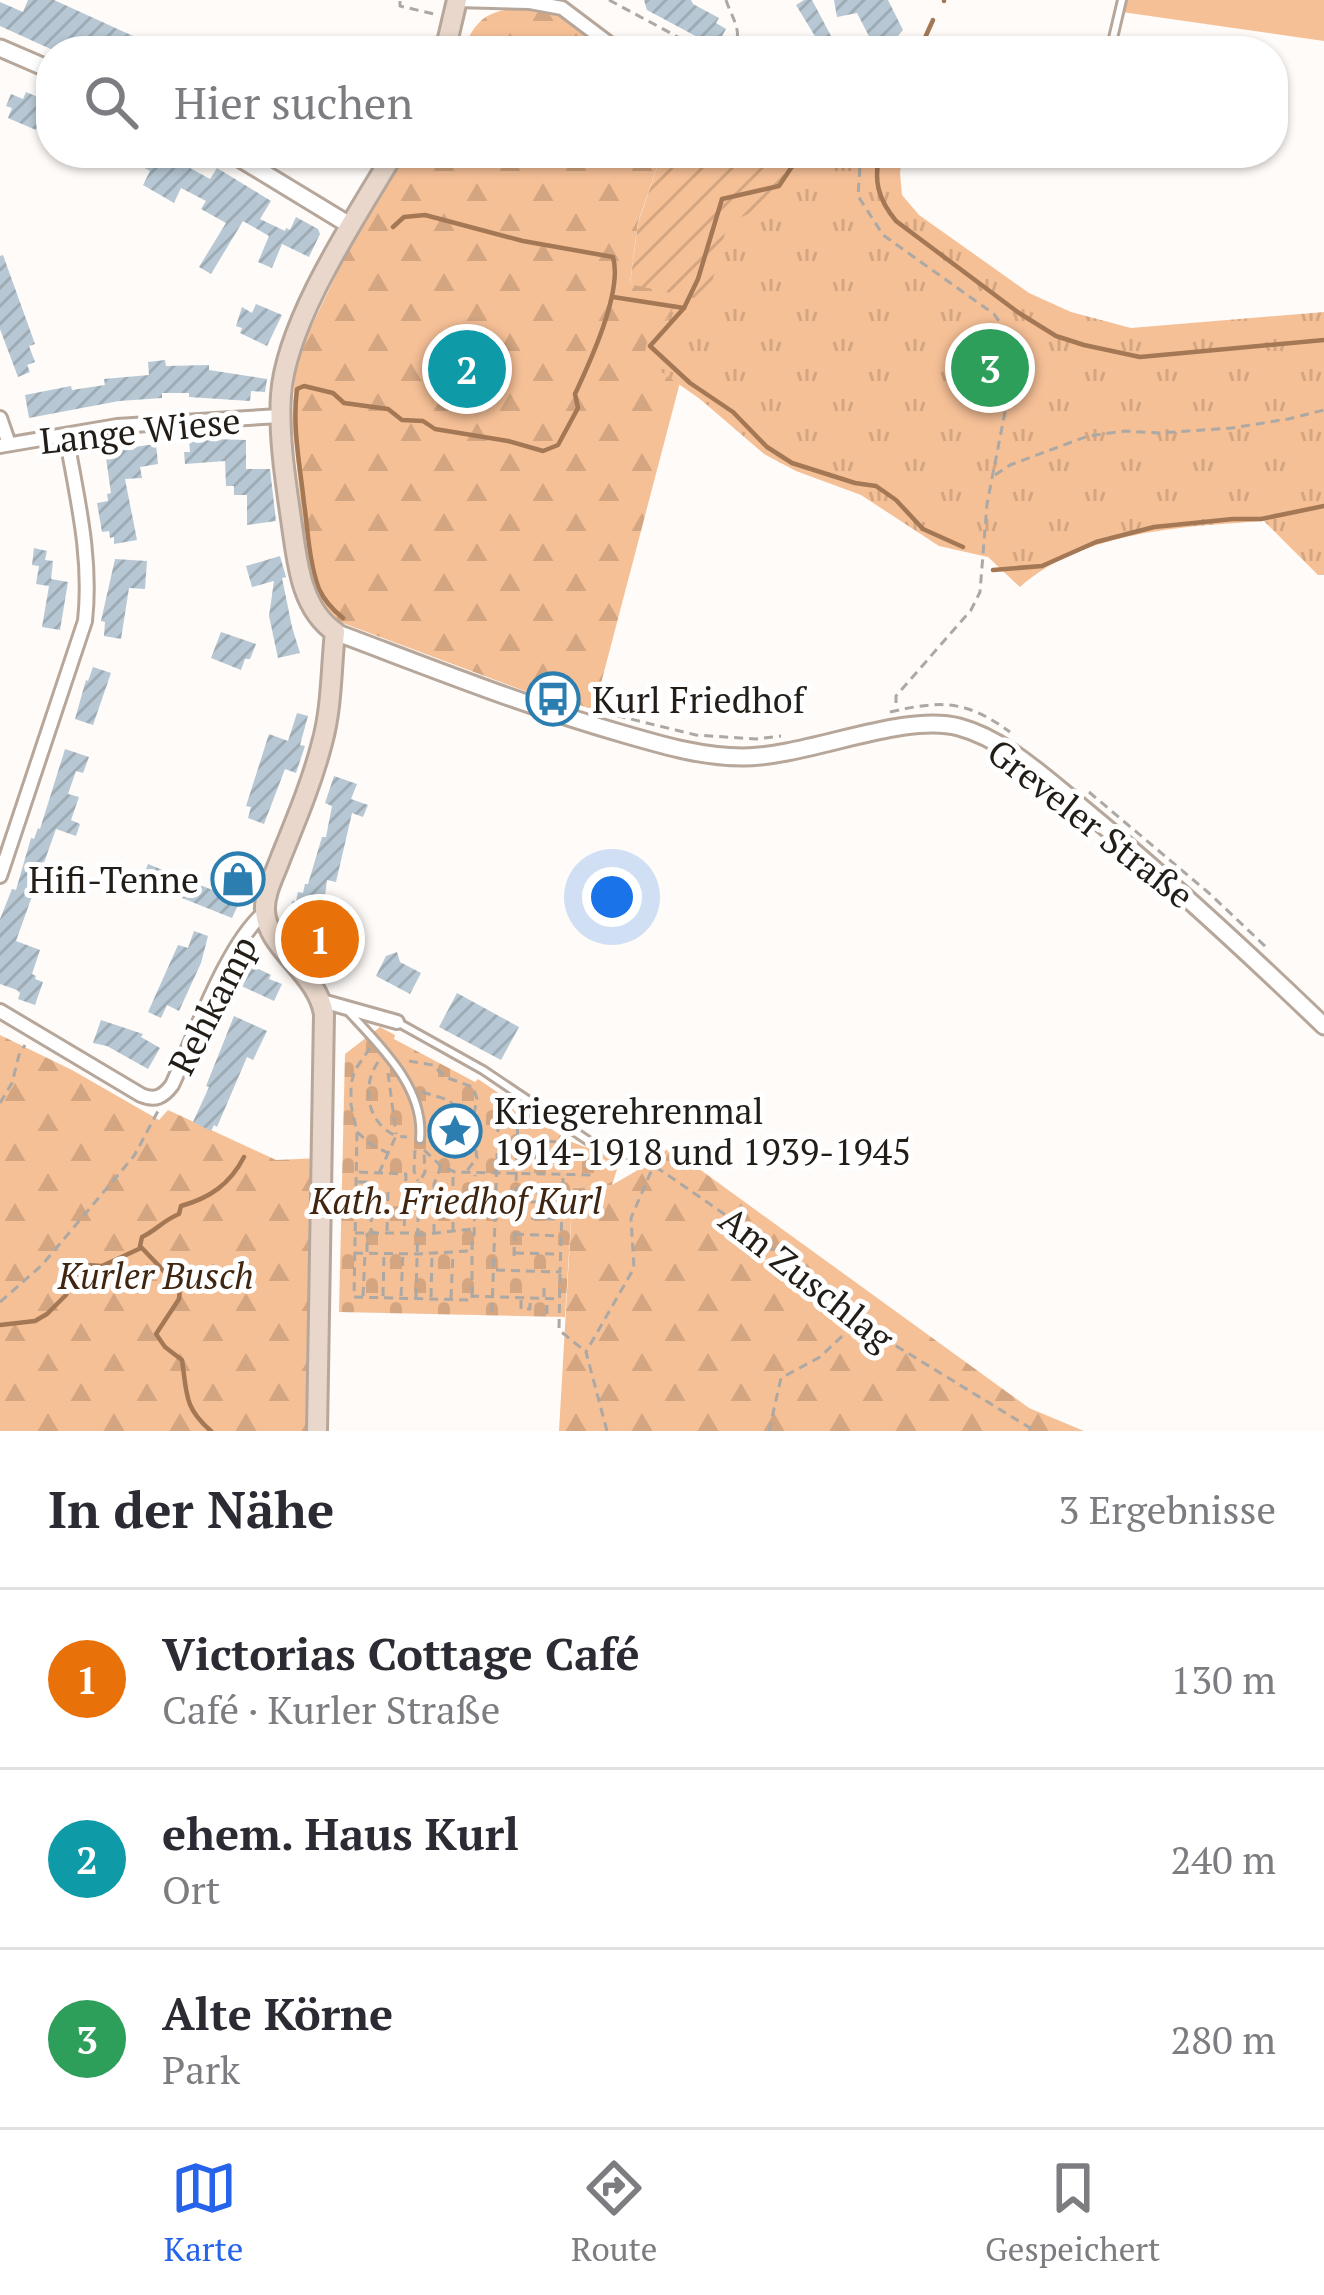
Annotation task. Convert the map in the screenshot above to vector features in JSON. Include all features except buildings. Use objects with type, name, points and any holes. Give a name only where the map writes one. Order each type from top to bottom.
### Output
[{"type":"main road","points":[[449,36],[457,0]]},
{"type":"main road","points":[[317,1431],[325,1064],[322,1001],[273,935],[265,912],[323,739],[334,632],[316,615],[302,582],[280,416],[285,368],[296,335],[332,258],[385,168]]},
{"type":"street","points":[[457,0],[562,8],[599,36]]},
{"type":"street","points":[[0,48],[36,64]]},
{"type":"street","points":[[256,168],[351,226]]},
{"type":"street","name":"Lange Wiese","points":[[4,445],[117,426],[280,416]]},
{"type":"street","points":[[0,418],[4,445]]},
{"type":"street","points":[[0,876],[85,621],[86,546],[66,435]]},
{"type":"street","name":"Greveler Straße","points":[[334,632],[594,726],[685,751],[744,757],[923,724],[956,726],[990,739],[1146,860],[1324,1026]]},
{"type":"street","name":"Rehkamp","points":[[159,1098],[172,1085],[236,945],[265,912]]},
{"type":"street","points":[[322,1001],[398,1022]]},
{"type":"street","points":[[0,1011],[141,1095],[159,1098]]},
{"type":"lane","points":[[1114,36],[1122,0]]},
{"type":"lane","points":[[345,1007],[411,1090],[420,1138]]},
{"type":"lane","points":[[398,1022],[590,1142],[628,1156]]},
{"type":"path","points":[[609,0],[676,36]]},
{"type":"path","points":[[726,0],[739,36]]},
{"type":"path","points":[[400,1],[400,6],[441,16]]},
{"type":"path","points":[[860,168],[858,196],[884,235],[994,314],[1014,342],[987,504],[980,592],[971,610],[896,696],[897,710]]},
{"type":"path","points":[[992,478],[1010,465],[1088,436],[1232,428],[1324,410]]},
{"type":"path","points":[[997,454],[1010,465]]},
{"type":"path","points":[[877,715],[935,704],[959,705],[987,716],[1022,740]]},
{"type":"path","points":[[594,726],[604,710],[696,735],[756,740],[793,734]]},
{"type":"path","points":[[1089,792],[1275,956]]},
{"type":"path","points":[[0,1103],[34,1032]]},
{"type":"path","points":[[376,1043],[364,1054],[351,1084],[357,1132],[354,1298],[559,1299]]},
{"type":"path","points":[[385,1054],[368,1084],[374,1120],[396,1136],[420,1138],[442,1130],[455,1107],[449,1100],[411,1090]]},
{"type":"path","points":[[379,1173],[398,1130],[388,1074],[393,1064],[404,1061],[426,1063],[452,1081],[473,1087],[478,1100],[472,1124],[477,1158],[464,1173]]},
{"type":"path","points":[[492,1312],[502,1083]]},
{"type":"path","points":[[0,1302],[42,1265],[134,1156],[158,1114],[159,1098]]},
{"type":"path","points":[[518,1112],[514,1254],[561,1254]]},
{"type":"path","points":[[517,1124],[539,1125]]},
{"type":"path","points":[[357,1132],[389,1154]]},
{"type":"path","points":[[419,1183],[427,1162],[420,1138]]},
{"type":"path","points":[[416,1299],[419,1183],[413,1162],[420,1138]]},
{"type":"path","points":[[517,1140],[563,1142]]},
{"type":"path","points":[[424,1150],[441,1166],[464,1173],[594,1175]]},
{"type":"path","name":"Am Zuschlag","points":[[628,1156],[653,1165],[724,1213],[857,1322],[1035,1431]]},
{"type":"path","points":[[516,1157],[571,1157]]},
{"type":"path","points":[[586,1352],[634,1268],[631,1218],[653,1165]]},
{"type":"path","points":[[434,1233],[434,1184],[441,1166]]},
{"type":"path","points":[[453,1232],[454,1171]]},
{"type":"path","points":[[357,1172],[406,1174],[404,1233]]},
{"type":"path","points":[[472,1308],[475,1174]]},
{"type":"path","points":[[563,1175],[559,1330],[586,1352],[607,1431]]},
{"type":"path","points":[[356,1182],[372,1183],[363,1298]]},
{"type":"path","points":[[387,1233],[388,1191]]},
{"type":"path","points":[[515,1192],[563,1192]]},
{"type":"path","points":[[515,1202],[562,1202]]},
{"type":"path","points":[[514,1218],[562,1219]]},
{"type":"path","points":[[354,1233],[475,1229]]},
{"type":"path","points":[[514,1234],[562,1236]]},
{"type":"path","points":[[451,1300],[453,1251]]},
{"type":"path","points":[[354,1253],[470,1251]]},
{"type":"path","points":[[431,1299],[432,1253]]},
{"type":"path","points":[[382,1298],[384,1254]]},
{"type":"path","points":[[401,1298],[403,1254]]},
{"type":"path","points":[[494,1270],[560,1272]]},
{"type":"path","points":[[544,1284],[547,1314]]},
{"type":"path","points":[[521,1298],[521,1309],[530,1309],[530,1298]]},
{"type":"path","points":[[769,1431],[781,1378],[820,1357],[857,1322]]},
{"type":"green space","points":[[1125,0],[1324,0],[1324,41],[1122,12]]},
{"type":"green space","points":[[531,8],[562,15],[586,36],[470,36],[489,15]]},
{"type":"green space","points":[[396,168],[657,168],[638,222],[630,283],[707,301],[683,371],[594,710],[542,692],[530,693],[340,622],[323,606],[306,552],[292,422],[295,373],[305,340],[354,237]]},
{"type":"green space","points":[[657,168],[811,168],[786,200],[728,222],[707,301],[630,284],[638,223]]},
{"type":"green space","points":[[772,168],[901,168],[902,195],[919,215],[1029,293],[1071,312],[1131,328],[1324,312],[1324,575],[1318,575],[1264,521],[1168,529],[1104,543],[1074,553],[1020,587],[988,557],[939,546],[861,495],[764,454],[650,364],[645,355],[649,337],[663,326],[685,286],[707,205]]},
{"type":"green space","name":"Kath. Friedhof Kurl","points":[[380,1027],[475,1082],[478,1079],[569,1141],[620,1160],[612,1185],[573,1188],[565,1317],[339,1312],[345,1054]]},
{"type":"green space","name":"Kurler Busch","points":[[0,1035],[159,1120],[168,1110],[276,1160],[321,1158],[311,1431],[0,1431]]},
{"type":"green space","points":[[669,1147],[1029,1408],[1084,1431],[559,1431],[573,1188],[612,1185]]},
{"type":"waterway","points":[[926,36],[933,20]]},
{"type":"waterway","points":[[791,168],[779,186],[722,199],[698,279],[684,308],[650,346],[690,383],[733,412],[767,447],[792,463],[876,486],[923,529],[963,547]]},
{"type":"waterway","points":[[878,168],[879,189],[896,221],[1056,336],[1140,357],[1324,340]]},
{"type":"waterway","points":[[343,618],[323,597],[313,568],[297,446],[297,389],[304,386],[333,393],[344,403],[388,409],[402,420],[423,421],[435,429],[543,451],[558,445],[578,408],[575,394],[613,288],[613,257],[523,241],[425,215],[404,217],[393,227]]},
{"type":"waterway","points":[[613,297],[684,308]]},
{"type":"waterway","points":[[993,570],[1042,566],[1096,542],[1154,527],[1261,519],[1324,506]]},
{"type":"waterway","points":[[211,1431],[191,1407],[182,1360],[156,1334],[179,1299],[180,1288],[140,1246],[142,1237],[179,1214],[181,1206],[218,1189],[244,1157]]},
{"type":"waterway","points":[[0,1325],[35,1321],[66,1295],[79,1269],[102,1266],[141,1248]]},
{"type":"place","name":"Alte Körne","points":[[990,368]]},
{"type":"place","name":"ehem. Haus Kurl","points":[[467,369]]},
{"type":"place","name":"Kurl Friedhof","points":[[553,699]]},
{"type":"place","name":"Hifi-Tenne","points":[[238,879]]},
{"type":"place","name":"Victorias Cottage Café","points":[[320,939]]},
{"type":"place","name":"Kriegerehrenmal 1914-1918 und 1939-1945","points":[[455,1131]]}]
